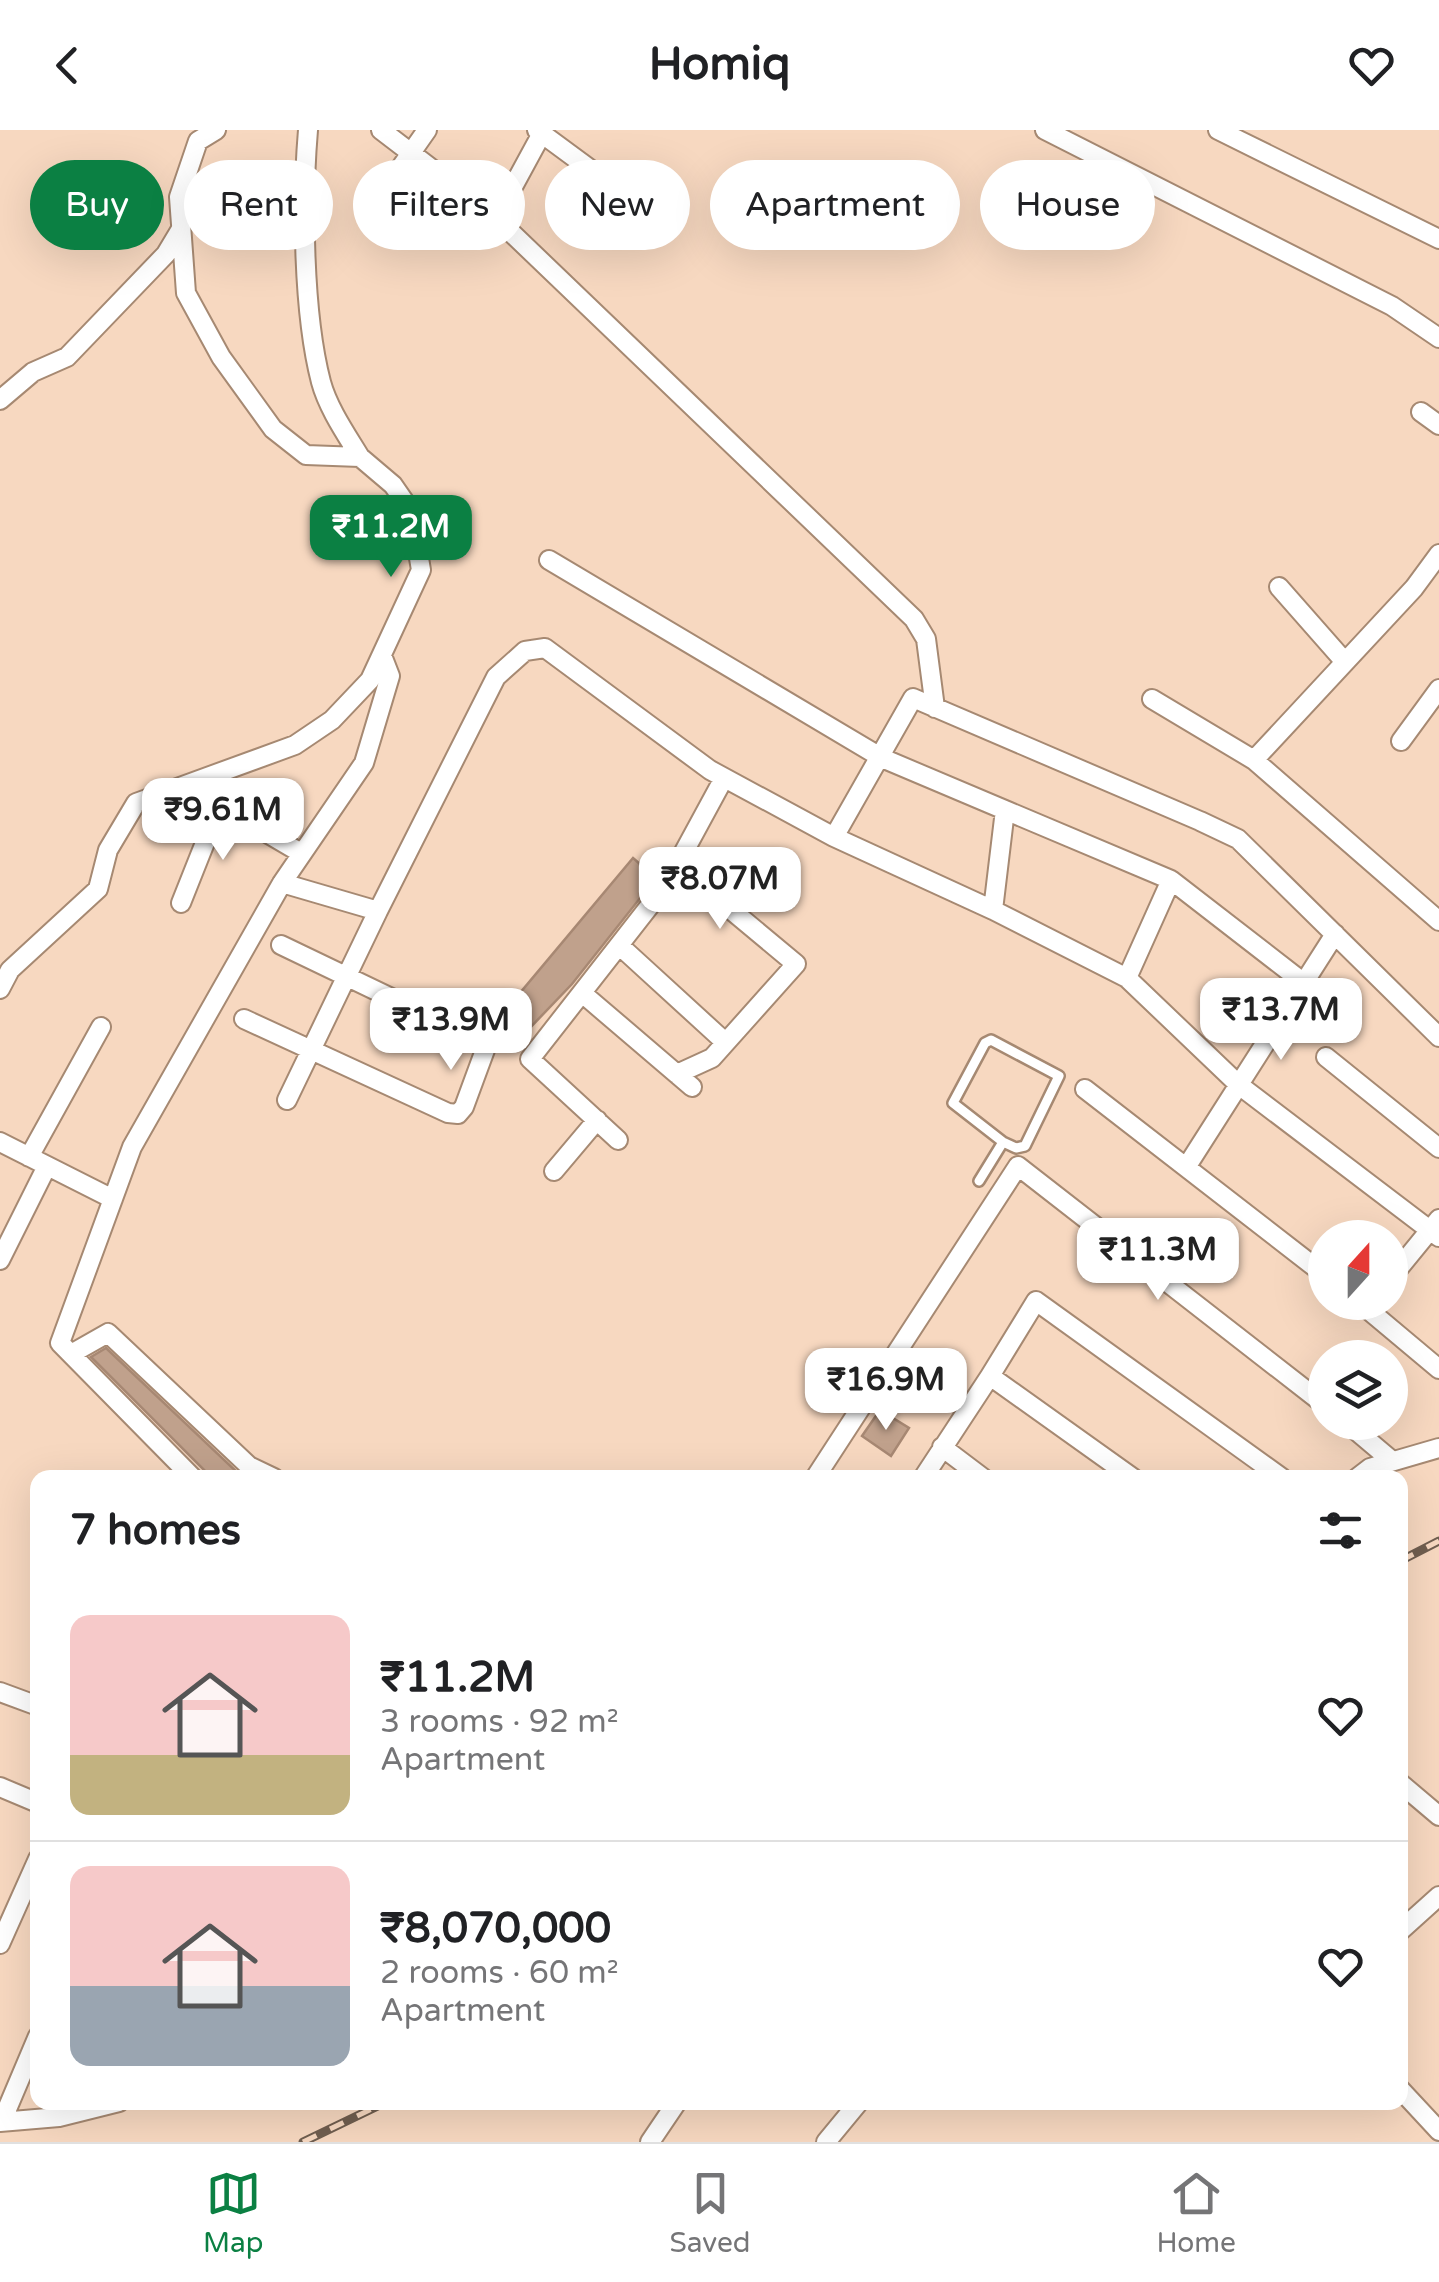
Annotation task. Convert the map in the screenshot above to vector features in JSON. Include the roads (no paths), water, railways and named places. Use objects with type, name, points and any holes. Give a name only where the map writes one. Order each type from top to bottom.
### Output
[{"type":"street","points":[[216,130],[198,142],[179,196],[186,293],[221,357],[274,429],[306,455],[360,457]]},
{"type":"street","points":[[0,988],[10,970],[52,928],[98,890],[108,850],[136,804],[294,746],[332,720],[370,680],[421,570],[411,510],[394,485],[360,457],[322,385],[312,330],[305,172],[308,130]]},
{"type":"street","points":[[382,130],[422,160]]},
{"type":"street","points":[[406,160],[427,130]]},
{"type":"street","points":[[1045,130],[1392,306],[1439,338]]},
{"type":"street","points":[[1218,130],[1439,238]]},
{"type":"street","points":[[525,161],[539,133],[576,160]]},
{"type":"street","points":[[0,400],[33,372],[67,357],[166,254],[181,229]]},
{"type":"street","points":[[525,246],[914,619],[926,640],[935,708]]},
{"type":"street","points":[[1421,412],[1439,425]]},
{"type":"street","points":[[1254,760],[1421,580],[1439,554]]},
{"type":"street","points":[[549,560],[882,758],[1171,880],[1304,984]]},
{"type":"street","points":[[1279,587],[1345,662]]},
{"type":"street","points":[[286,1100],[496,677],[525,651],[544,648],[724,778],[834,836],[1128,978],[1239,1085],[1436,1229],[1408,1259]]},
{"type":"street","points":[[185,1470],[60,1343],[132,1148],[282,884],[364,763],[390,676],[382,658]]},
{"type":"street","points":[[1400,741],[1439,689]]},
{"type":"street","points":[[834,836],[882,758],[912,698],[1238,839],[1439,1037]]},
{"type":"street","points":[[1152,700],[1254,760],[1439,920]]},
{"type":"street","points":[[618,1140],[530,1059],[666,886],[724,778]]},
{"type":"street","points":[[187,786],[301,853]]},
{"type":"street","points":[[181,902],[220,805]]},
{"type":"street","points":[[993,910],[1005,810]]},
{"type":"street","points":[[676,864],[796,964],[712,1058],[677,1074]]},
{"type":"street","points":[[1128,978],[1171,880]]},
{"type":"street","points":[[282,884],[378,911]]},
{"type":"street","points":[[1187,1166],[1336,934]]},
{"type":"street","points":[[244,1020],[448,1113],[458,1114],[464,1106],[484,1043],[282,944]]},
{"type":"street","points":[[620,946],[725,1042]]},
{"type":"street","points":[[582,993],[692,1086]]},
{"type":"street","points":[[29,1157],[101,1027]]},
{"type":"street","points":[[1326,1057],[1439,1148]]},
{"type":"street","points":[[1085,1089],[1308,1262]]},
{"type":"street","points":[[554,1171],[597,1120]]},
{"type":"street","points":[[0,1142],[113,1199]]},
{"type":"street","points":[[0,1260],[47,1166]]},
{"type":"street","points":[[820,1470],[1018,1166],[1308,1392]]},
{"type":"street","points":[[928,1470],[1036,1301],[1271,1470]]},
{"type":"street","points":[[1383,1320],[1439,1369]]},
{"type":"street","points":[[71,1354],[108,1332],[257,1470]]},
{"type":"street","points":[[990,1376],[1122,1470]]},
{"type":"street","points":[[1367,1440],[1391,1460]]},
{"type":"street","points":[[942,1447],[972,1470]]},
{"type":"street","points":[[1373,1470],[1391,1460],[1439,1448]]},
{"type":"street","points":[[0,1692],[30,1703]]},
{"type":"street","points":[[0,1786],[30,1799]]},
{"type":"street","points":[[1408,1791],[1439,1816]]},
{"type":"street","points":[[0,1944],[30,1877]]},
{"type":"street","points":[[1408,1924],[1439,1896]]},
{"type":"street","points":[[1,2122],[30,2055]]},
{"type":"street","points":[[1408,2097],[1439,2130]]},
{"type":"street","points":[[1,2122],[67,2110]]},
{"type":"street","points":[[650,2142],[672,2110]]},
{"type":"street","points":[[826,2142],[852,2110]]},
{"type":"lane","points":[[1000,1146],[1025,1146],[1059,1076],[991,1040],[985,1043],[952,1103],[1018,1166]]},
{"type":"lane","points":[[979,1181],[1000,1146]]},
{"type":"railway","points":[[1408,1557],[1439,1541]]},
{"type":"railway","points":[[303,2142],[369,2110]]}]
